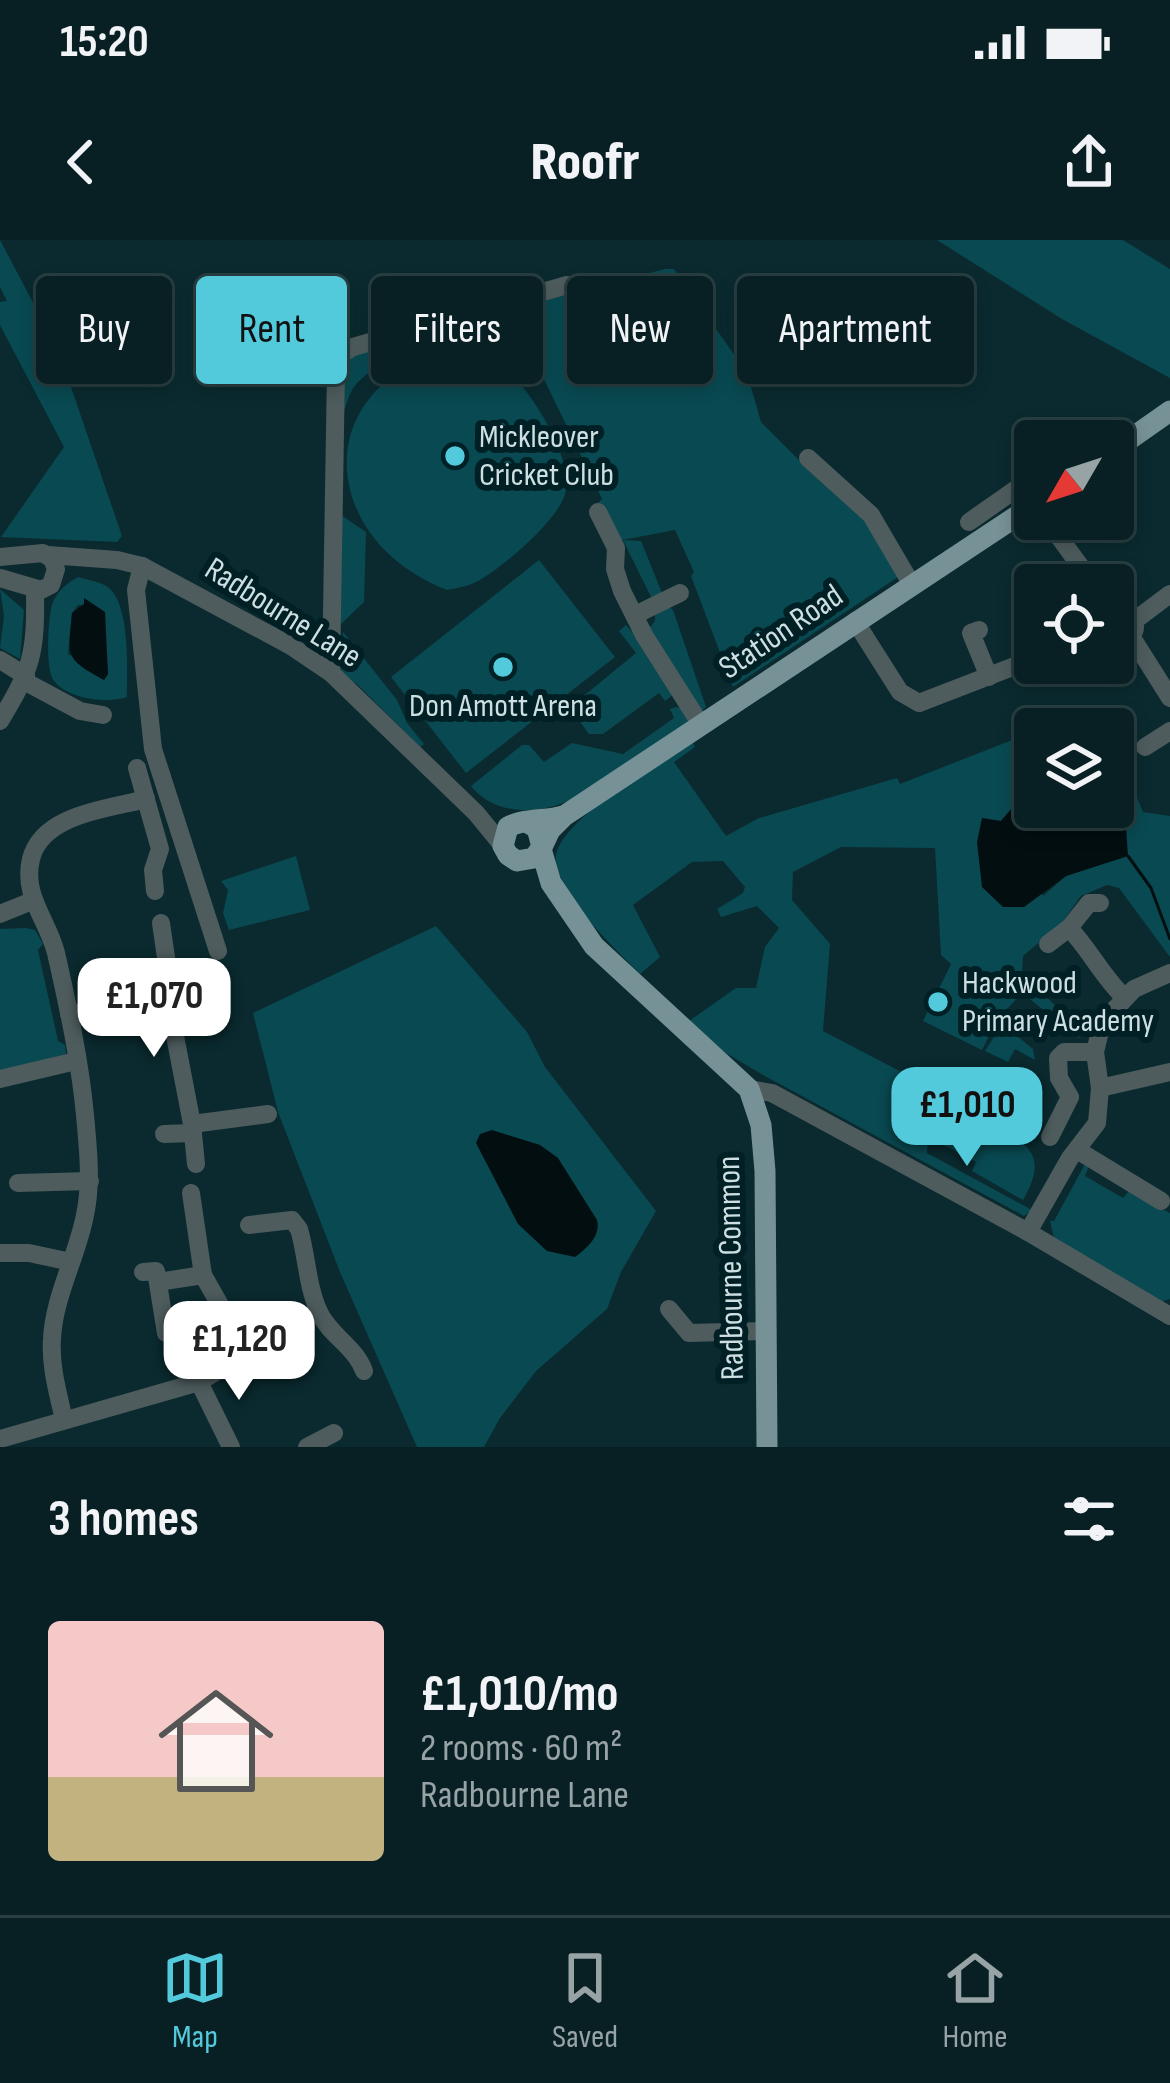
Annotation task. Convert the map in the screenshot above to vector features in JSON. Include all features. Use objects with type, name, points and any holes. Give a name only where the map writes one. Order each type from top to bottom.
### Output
[{"type":"main road","points":[[1134,436],[1170,411]]},
{"type":"main road","name":"Station Road","points":[[541,848],[564,816],[911,585],[980,523],[1014,511]]},
{"type":"main road","name":"Station Road","points":[[523,822],[564,816]]},
{"type":"main road","points":[[551,883],[510,853],[508,827],[523,822],[537,828],[551,883],[580,928],[616,970],[748,1089]]},
{"type":"main road","points":[[510,853],[529,861],[541,848]]},
{"type":"main road","name":"Radbourne Common","points":[[748,1089],[760,1126],[765,1171],[767,1447]]},
{"type":"street","points":[[331,673],[335,370],[339,356],[353,347],[567,285]]},
{"type":"street","points":[[808,458],[880,525],[911,585]]},
{"type":"street","points":[[980,523],[1014,491]]},
{"type":"street","points":[[598,512],[616,548],[615,569],[675,700],[701,725]]},
{"type":"street","points":[[0,557],[37,552],[48,556],[55,564],[54,580]]},
{"type":"street","points":[[0,722],[25,679],[36,645],[29,588],[17,566],[25,555]]},
{"type":"street","name":"Radbourne Lane","points":[[48,556],[142,566],[291,646],[331,673],[476,813],[510,853]]},
{"type":"street","points":[[0,578],[29,588],[46,588],[85,560]]},
{"type":"street","points":[[142,566],[136,590],[153,749],[218,951]]},
{"type":"street","points":[[635,615],[680,593]]},
{"type":"street","points":[[1134,618],[1170,594]]},
{"type":"street","points":[[855,621],[908,700],[938,699],[1014,667]]},
{"type":"street","points":[[979,630],[971,633],[988,677]]},
{"type":"street","points":[[1134,645],[1170,698]]},
{"type":"street","points":[[0,660],[80,711],[103,715]]},
{"type":"street","points":[[1145,747],[1170,731]]},
{"type":"street","points":[[64,1420],[52,1336],[85,1219],[90,1180],[69,1014],[49,928],[32,901],[31,858],[40,838],[56,825],[141,783],[160,849],[153,870],[155,891]]},
{"type":"street","points":[[476,813],[523,822]]},
{"type":"street","points":[[0,914],[32,901]]},
{"type":"street","points":[[1048,944],[1090,907]]},
{"type":"street","points":[[161,923],[171,992],[167,1006],[175,1024],[196,1165]]},
{"type":"street","points":[[1069,928],[1088,948],[1101,975],[1124,997]]},
{"type":"street","points":[[1028,1232],[1097,1123],[1100,1088],[1095,1052],[1102,1023],[1124,997],[1170,973]]},
{"type":"street","points":[[69,1014],[148,1003],[167,1006]]},
{"type":"street","points":[[1050,1137],[1069,1119],[1070,1097],[1059,1078],[1058,1058],[1064,1052],[1095,1052]]},
{"type":"street","points":[[0,1079],[76,1061]]},
{"type":"street","points":[[1100,1088],[1170,1072]]},
{"type":"street","points":[[748,1089],[772,1093],[1028,1232],[1170,1316]]},
{"type":"street","points":[[164,1134],[268,1114]]},
{"type":"street","points":[[1077,1150],[1160,1201]]},
{"type":"street","points":[[18,1184],[90,1180]]},
{"type":"street","points":[[191,1192],[203,1276],[247,1353]]},
{"type":"street","points":[[249,1225],[292,1220],[299,1229],[309,1284],[323,1319],[358,1356],[364,1372]]},
{"type":"street","points":[[0,1253],[29,1253],[71,1262]]},
{"type":"street","points":[[166,1334],[160,1278],[203,1276]]},
{"type":"street","points":[[669,1310],[689,1333],[766,1331]]},
{"type":"street","points":[[1,1442],[199,1382],[247,1353],[323,1319]]},
{"type":"street","points":[[199,1382],[231,1447]]},
{"type":"street","points":[[307,1447],[334,1433]]},
{"type":"shaded area","points":[[0,240],[36,308],[36,384],[70,384],[122,536],[117,542],[1,537],[64,447],[0,325],[0,302],[7,301],[0,287]]},
{"type":"shaded area","points":[[937,240],[1123,240],[1170,269],[1170,378],[1062,319]]},
{"type":"shaded area","points":[[674,269],[679,276],[638,276]]},
{"type":"shaded area","points":[[567,295],[567,384],[713,384],[713,325],[737,359],[737,384],[750,384],[761,422],[871,523],[898,577],[733,687],[675,530],[617,541],[598,503],[602,499],[543,377],[543,301]]},
{"type":"shaded area","points":[[371,346],[371,371],[352,390],[343,414],[341,384],[347,384],[347,365],[359,349]]},
{"type":"shaded area","name":"Mickleover Cricket Club","points":[[386,384],[520,384],[557,443],[566,479],[560,505],[512,557],[474,583],[447,590],[402,565],[370,532],[352,496],[347,457],[356,420]]},
{"type":"shaded area","points":[[341,515],[366,532],[364,602],[340,625]]},
{"type":"shaded area","points":[[623,540],[641,541],[662,593],[652,599]]},
{"type":"shaded area","name":"Don Amott Arena","points":[[539,560],[615,657],[466,773],[391,677]]},
{"type":"shaded area","points":[[78,577],[106,586],[120,606],[126,637],[127,697],[78,696],[60,687],[51,675],[52,605],[59,592]],"holes":[[[84,605],[105,645],[108,674],[68,654],[72,613]]]},
{"type":"shaded area","points":[[0,589],[24,610],[20,659],[0,648],[4,616]]},
{"type":"shaded area","points":[[84,598],[105,612],[108,674],[104,680],[72,655],[72,613],[84,604]]},
{"type":"shaded area","points":[[667,605],[673,610],[706,707],[701,712],[647,631],[655,613]]},
{"type":"shaded area","points":[[626,625],[674,694],[665,701],[659,693],[603,734],[589,734],[575,715],[575,703],[636,653],[619,631]]},
{"type":"shaded area","points":[[343,632],[397,700],[424,744],[420,747],[337,670]]},
{"type":"shaded area","points":[[684,708],[689,726],[570,806],[566,802],[540,809],[502,807],[471,786],[522,745],[529,745],[544,762],[572,743],[623,754],[674,718],[670,709]]},
{"type":"shaded area","points":[[1014,739],[1014,806],[1001,821],[1043,896],[1066,876],[1127,856],[1126,828],[1134,828],[1134,791],[1143,812],[1170,816],[1170,957],[1119,888],[1107,885],[1081,896],[1061,924],[1023,956],[1022,974],[1081,1030],[1079,1038],[1022,993],[997,1020],[982,1050],[923,1021],[951,964],[941,955],[935,848],[841,847],[793,872],[792,900],[830,944],[823,1031],[932,1088],[927,1153],[1032,1210],[1024,1216],[763,1075],[726,1053],[689,1021],[736,988],[756,988],[765,947],[779,928],[757,906],[721,917],[717,909],[745,887],[723,861],[692,862],[633,905],[660,957],[640,974],[578,907],[556,862],[570,830],[588,813],[693,743],[695,747],[674,762],[726,836],[759,818],[897,778],[900,784]]},
{"type":"shaded area","points":[[1014,806],[1014,828],[1126,828],[1128,856],[1066,876],[1024,907],[1003,907],[982,887],[977,842],[982,818],[1001,821]]},
{"type":"shaded area","points":[[296,856],[310,910],[229,930],[223,913],[228,890],[221,881]]},
{"type":"shaded area","points":[[436,926],[527,1032],[545,1067],[656,1211],[621,1272],[607,1309],[536,1371],[484,1447],[417,1447],[340,1272],[278,1112],[253,1013]]},
{"type":"shaded area","points":[[0,929],[35,930],[43,944],[38,950],[58,1041],[65,1045],[66,1054],[0,1072]]},
{"type":"shaded area","points":[[1002,1024],[1033,1049],[1035,1060],[1015,1049],[1008,1062],[985,1051]]},
{"type":"shaded area","points":[[949,1111],[991,1133],[996,1126],[1027,1148],[1035,1164],[1023,1200],[972,1171],[976,1162],[934,1140]]},
{"type":"shaded area","points":[[492,1130],[540,1145],[558,1158],[597,1220],[595,1236],[575,1257],[547,1251],[518,1224],[476,1143],[480,1134]]},
{"type":"shaded area","points":[[1085,1164],[1089,1166],[1085,1176],[1123,1198],[1129,1191],[1170,1213],[1170,1299],[1160,1302],[1055,1242],[1050,1221]]},
{"type":"waterway","points":[[1128,856],[1151,888],[1170,939]]},
{"type":"place","name":"Mickleover Cricket Club","points":[[455,456]]},
{"type":"place","name":"Don Amott Arena","points":[[503,667]]},
{"type":"place","name":"Hackwood Primary Academy","points":[[938,1002]]}]
